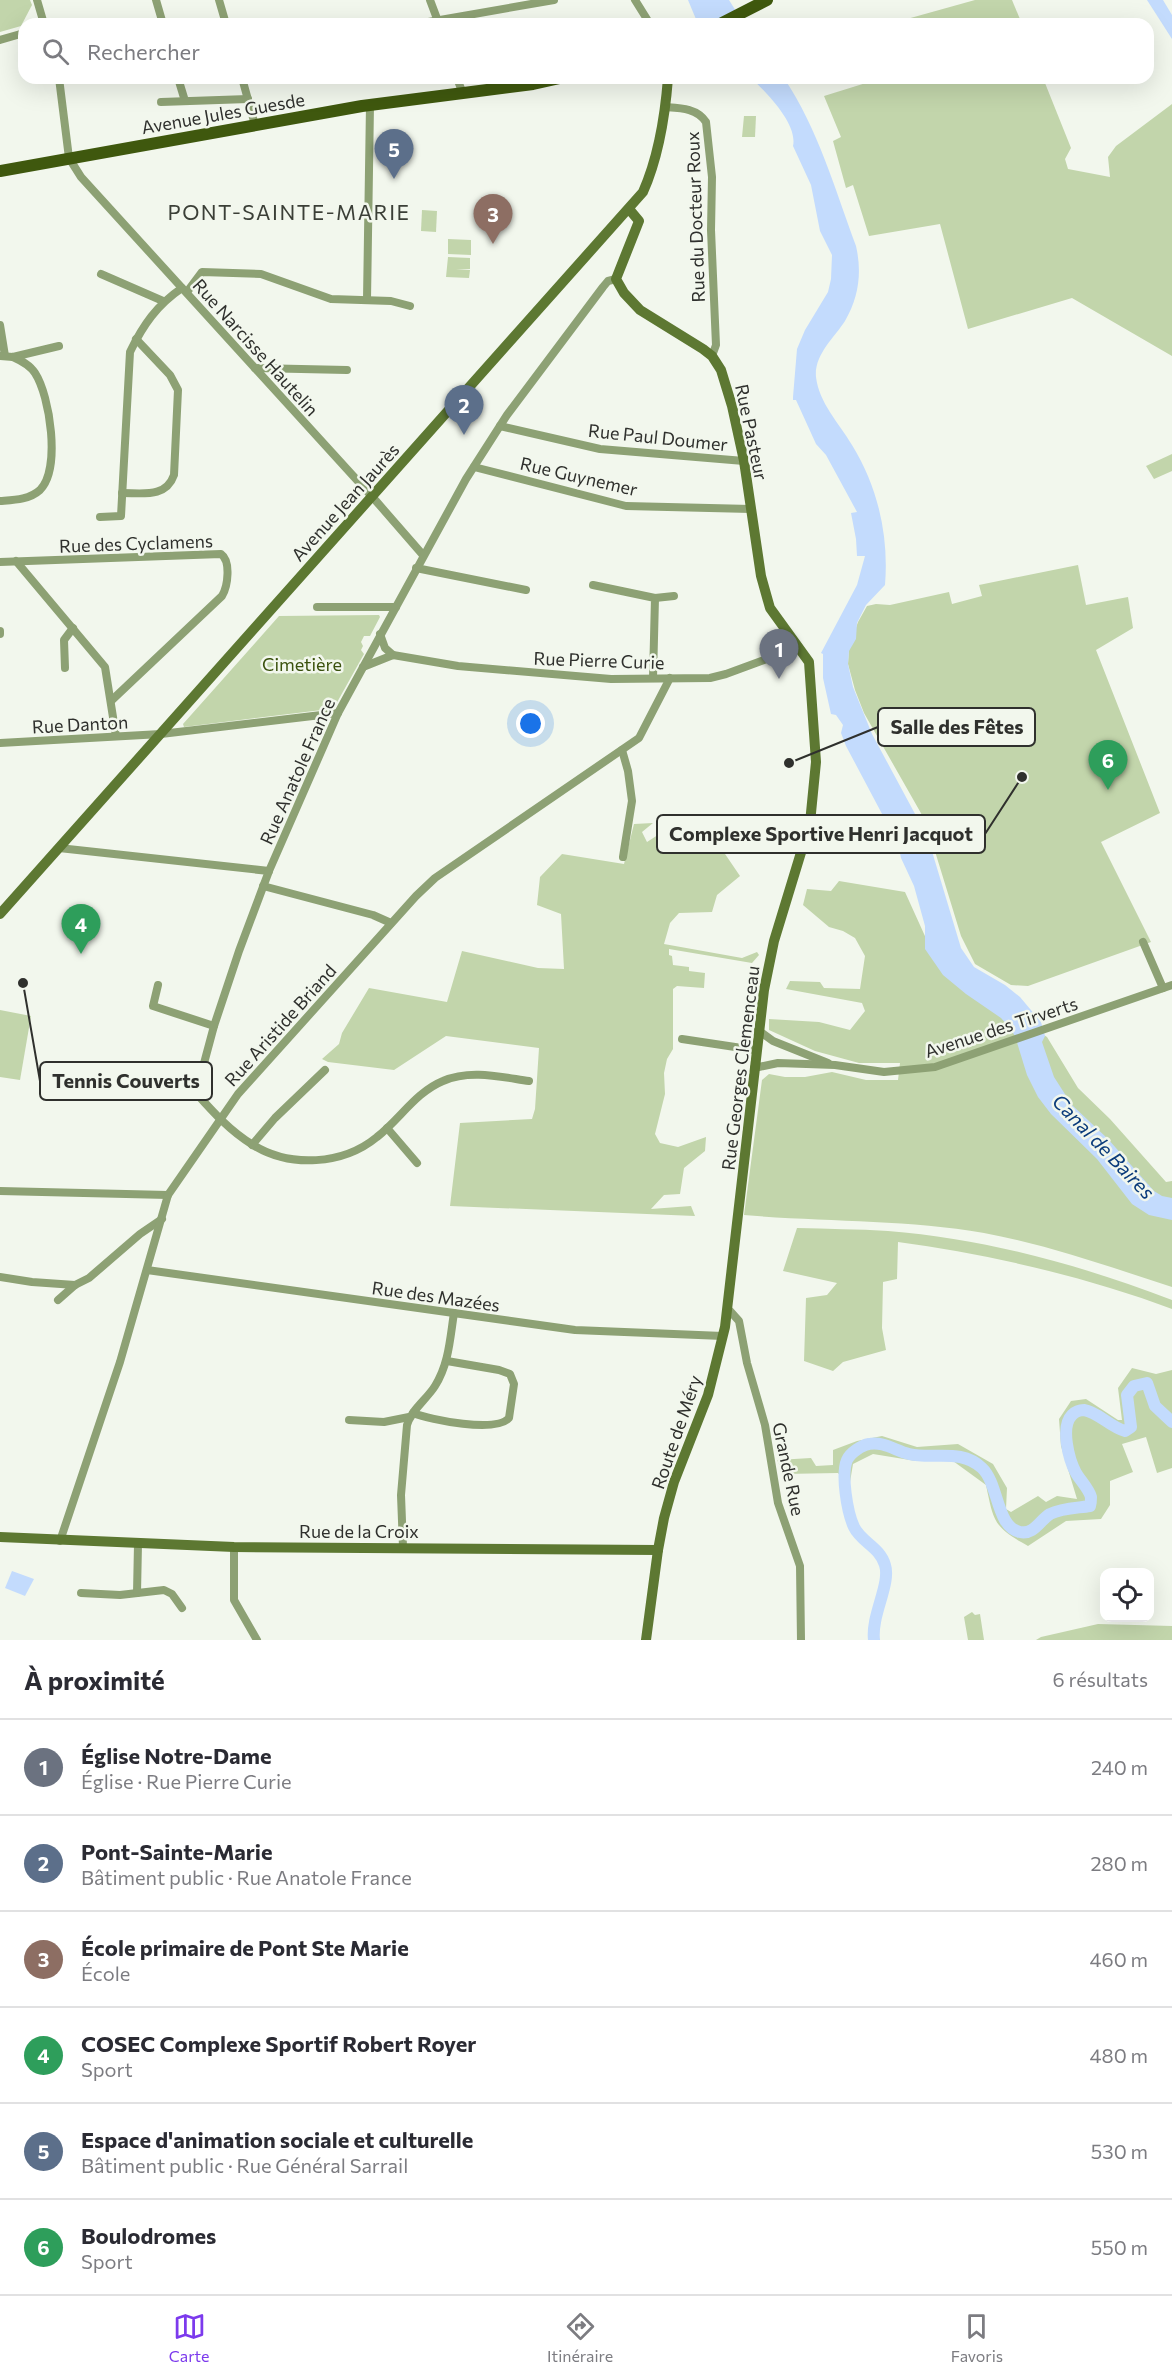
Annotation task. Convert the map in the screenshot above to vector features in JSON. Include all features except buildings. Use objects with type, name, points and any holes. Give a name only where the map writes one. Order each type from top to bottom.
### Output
[{"type":"main road","points":[[734,18],[767,0]]},
{"type":"main road","name":"Avenue Jules Guesde","points":[[0,171],[370,105],[533,84]]},
{"type":"main road","name":"Avenue Jean Jaurès","points":[[0,915],[643,192],[651,175],[665,106],[667,84]]},
{"type":"main road","points":[[629,209],[639,221],[616,279],[624,293],[640,310],[712,356]]},
{"type":"main road","name":"Rue Pasteur","points":[[712,356],[721,370],[730,397],[744,461],[761,576],[770,608],[807,658]]},
{"type":"main road","name":"Rue Georges Clemenceau","points":[[736,1235],[755,1050],[764,990],[774,942],[810,823],[816,762],[810,669],[807,658]]},
{"type":"main road","name":"Route de Méry","points":[[646,1640],[658,1550],[674,1482],[708,1395],[723,1336],[736,1235]]},
{"type":"main road","name":"Rue de la Croix","points":[[0,1537],[234,1547],[658,1550]]},
{"type":"street","points":[[37,0],[42,18]]},
{"type":"street","points":[[156,0],[161,18]]},
{"type":"street","points":[[219,0],[224,18]]},
{"type":"street","points":[[430,0],[437,18]]},
{"type":"street","points":[[459,18],[554,0]]},
{"type":"street","points":[[635,0],[646,18]]},
{"type":"street","points":[[0,40],[18,35]]},
{"type":"street","points":[[60,84],[69,158]]},
{"type":"street","points":[[180,84],[185,101]]},
{"type":"street","points":[[244,84],[255,125]]},
{"type":"street","points":[[459,84],[463,94]]},
{"type":"street","points":[[160,102],[248,99]]},
{"type":"street","points":[[367,300],[370,105]]},
{"type":"street","name":"Rue du Docteur Roux","points":[[665,106],[692,111],[706,122],[712,177],[711,230],[716,345],[712,356]]},
{"type":"street","name":"Rue Narcisse Hautelin","points":[[69,158],[81,177],[423,555]]},
{"type":"street","points":[[100,517],[121,516],[130,352],[141,328],[163,301],[184,290],[202,272],[261,274],[331,299],[391,301],[410,306]]},
{"type":"street","points":[[101,274],[163,301]]},
{"type":"street","name":"Rue Anatole France","points":[[219,1119],[196,1093],[214,1026],[263,886],[338,713],[423,555],[500,426],[608,281],[616,279]]},
{"type":"street","points":[[0,325],[6,356]]},
{"type":"street","points":[[122,493],[159,493],[171,484],[174,475],[178,390],[170,375],[136,339]]},
{"type":"street","points":[[6,356],[59,346]]},
{"type":"street","points":[[0,501],[22,499],[36,492],[44,483],[49,464],[51,429],[44,393],[32,369],[6,356]]},
{"type":"street","points":[[255,368],[347,370]]},
{"type":"street","name":"Rue Paul Doumer","points":[[500,426],[600,449],[744,461]]},
{"type":"street","name":"Rue Guynemer","points":[[474,467],[626,506],[751,509]]},
{"type":"street","name":"Rue des Cyclamens","points":[[0,562],[221,554],[225,557],[227,564],[225,590],[222,596],[112,700]]},
{"type":"street","points":[[16,561],[105,667],[116,736]]},
{"type":"street","points":[[416,568],[526,590]]},
{"type":"street","points":[[592,585],[655,597],[674,596]]},
{"type":"street","points":[[653,678],[655,597]]},
{"type":"street","points":[[317,607],[396,607]]},
{"type":"street","points":[[65,668],[64,640],[73,628]]},
{"type":"street","points":[[380,634],[388,653],[393,656]]},
{"type":"street","name":"Rue Pierre Curie","points":[[363,666],[393,656],[458,666],[611,680],[710,678],[799,647]]},
{"type":"street","name":"Rue Aristide Briand","points":[[60,1541],[120,1362],[168,1195],[219,1119],[238,1094],[416,896],[435,878],[622,750],[643,733],[670,678]]},
{"type":"street","name":"Rue Danton","points":[[0,743],[161,734],[338,713]]},
{"type":"street","points":[[622,750],[632,801],[623,857]]},
{"type":"street","points":[[59,848],[269,871]]},
{"type":"street","points":[[263,886],[373,915],[391,923]]},
{"type":"street","points":[[1143,942],[1163,988]]},
{"type":"street","points":[[158,985],[153,1006],[214,1026]]},
{"type":"street","name":"Avenue des Tirverts","points":[[754,1068],[778,1063],[835,1065],[884,1072],[935,1067],[1172,985]]},
{"type":"street","name":"Avenue des Tirverts","points":[[758,1030],[773,1041],[835,1065]]},
{"type":"street","points":[[682,1039],[755,1050]]},
{"type":"street","points":[[252,1145],[275,1118],[325,1070]]},
{"type":"street","points":[[219,1119],[252,1145],[276,1156],[325,1160],[354,1152],[376,1139],[429,1088],[453,1077],[477,1075],[529,1081]]},
{"type":"street","points":[[387,1128],[417,1163]]},
{"type":"street","points":[[0,1191],[168,1195]]},
{"type":"street","points":[[58,1300],[162,1219]]},
{"type":"street","points":[[140,1234],[148,1233],[157,1236]]},
{"type":"street","name":"Rue des Mazées","points":[[147,1270],[575,1330],[723,1336]]},
{"type":"street","points":[[0,1277],[75,1285]]},
{"type":"street","name":"Grande Rue","points":[[727,1311],[730,1311],[739,1321],[747,1363],[765,1425],[778,1503],[800,1566],[801,1640]]},
{"type":"street","points":[[403,1548],[401,1495],[411,1415],[434,1388],[447,1361],[453,1313]]},
{"type":"street","points":[[349,1420],[384,1422],[411,1415],[450,1422],[497,1425],[509,1418],[514,1384],[510,1374],[447,1361]]},
{"type":"street","points":[[137,1593],[138,1544]]},
{"type":"street","points":[[234,1547],[234,1600],[257,1640]]},
{"type":"street","points":[[81,1593],[120,1595],[164,1590],[172,1594],[182,1608]]},
{"type":"green space","points":[[0,0],[30,0],[32,5],[25,18],[18,18],[18,27],[0,32]]},
{"type":"green space","points":[[975,0],[1012,0],[1020,18],[910,18]]},
{"type":"green space","points":[[863,84],[1045,84],[1071,148],[1065,159],[1068,169],[1110,177],[1108,157],[1116,146],[1172,104],[1172,356],[1072,298],[968,329],[940,224],[869,236],[853,185],[846,188],[833,141],[841,137],[824,96]]},
{"type":"green space","points":[[744,116],[756,116],[755,137],[742,137]]},
{"type":"green space","points":[[422,210],[437,211],[436,232],[421,231]]},
{"type":"green space","points":[[448,239],[471,240],[471,255],[448,254]]},
{"type":"green space","points":[[448,257],[470,258],[470,269],[456,269],[470,270],[469,278],[446,277]]},
{"type":"green space","points":[[1172,454],[1172,471],[1154,479],[1146,466]]},
{"type":"green space","points":[[1078,565],[1086,605],[1128,597],[1133,628],[1096,650],[1160,813],[1101,842],[1151,942],[1028,986],[1011,985],[975,964],[961,936],[926,822],[864,713],[855,690],[848,664],[849,648],[858,622],[867,606],[890,605],[949,592],[952,604],[982,596],[979,585]]},
{"type":"green space","name":"Cimetière","points":[[379,615],[370,636],[364,636],[361,642],[363,646],[361,650],[364,654],[335,706],[330,709],[184,727],[183,724],[279,616]]},
{"type":"green space","points":[[722,821],[728,830],[723,851],[740,876],[717,895],[712,912],[679,913],[670,923],[664,944],[742,958],[757,952],[759,955],[752,963],[669,949],[673,965],[689,967],[689,971],[705,973],[704,988],[677,986],[673,989],[673,1049],[667,1059],[664,1073],[665,1094],[655,1134],[660,1143],[678,1147],[706,1137],[705,1151],[684,1168],[680,1194],[664,1195],[651,1209],[691,1206],[695,1216],[450,1206],[460,1123],[532,1119],[535,1109],[539,1048],[446,1036],[394,1070],[328,1062],[322,1059],[339,1044],[342,1033],[369,988],[447,1002],[462,951],[538,968],[564,969],[561,914],[537,905],[540,877],[562,854],[624,864],[634,824],[653,823],[642,832],[647,842],[664,831],[675,828],[683,839],[681,845]]},
{"type":"green space","points":[[839,881],[905,892],[939,967],[1047,1037],[1078,1088],[1110,1119],[1166,1182],[1172,1181],[1172,1287],[1056,1250],[984,1233],[924,1225],[744,1215],[762,1080],[769,1074],[805,1077],[832,1072],[866,1080],[898,1080],[900,1063],[859,1063],[815,1051],[769,1030],[769,1019],[819,1022],[850,1030],[865,1011],[862,1003],[786,989],[790,981],[820,982],[824,988],[860,989],[865,956],[855,938],[829,927],[803,905],[807,889],[831,891]]},
{"type":"green space","points":[[0,1010],[31,1016],[20,1080],[0,1077]]},
{"type":"green space","points":[[797,1228],[888,1231],[997,1247],[1033,1255],[1138,1287],[1172,1300],[1172,1309],[1140,1297],[1037,1268],[967,1253],[898,1242],[897,1279],[883,1282],[882,1328],[886,1350],[843,1362],[833,1371],[804,1361],[806,1298],[827,1295],[837,1283],[783,1271]]},
{"type":"green space","points":[[1132,1368],[1156,1374],[1172,1370],[1172,1468],[1157,1473],[1146,1437],[1122,1444],[1133,1472],[1110,1481],[1110,1505],[1101,1519],[1066,1521],[1028,1546],[1008,1534],[997,1523],[986,1485],[953,1461],[916,1461],[873,1454],[853,1464],[849,1488],[838,1473],[784,1474],[777,1460],[811,1458],[816,1466],[833,1465],[833,1450],[857,1441],[882,1436],[917,1447],[958,1444],[993,1464],[1007,1488],[1006,1509],[1011,1512],[1038,1496],[1046,1502],[1057,1496],[1077,1499],[1061,1446],[1059,1419],[1071,1401],[1086,1399],[1118,1420],[1122,1420],[1118,1388]]},
{"type":"green space","points":[[972,1612],[975,1615],[980,1614],[984,1640],[968,1640],[964,1617]]},
{"type":"green space","points":[[1098,1624],[1172,1626],[1172,1640],[1036,1640]]},
{"type":"water","points":[[688,0],[729,0],[740,18],[696,18]]},
{"type":"water","points":[[1147,0],[1163,0],[1172,15],[1172,39]]},
{"type":"water","name":"Canal de Baires","points":[[757,84],[788,84],[796,98],[825,160],[858,256],[858,284],[850,312],[821,354],[816,369],[821,396],[852,445],[869,478],[883,530],[885,585],[866,605],[857,623],[856,639],[849,651],[848,664],[853,687],[872,734],[928,838],[961,948],[974,967],[1005,985],[1020,997],[1041,1022],[1045,1036],[1042,1042],[1054,1077],[1072,1105],[1108,1139],[1154,1191],[1172,1198],[1172,1220],[1149,1215],[1132,1204],[1097,1159],[1051,1114],[1038,1097],[1027,1075],[1015,1036],[1009,1027],[1001,1018],[943,975],[925,949],[925,926],[914,886],[901,858],[898,844],[846,746],[841,733],[843,725],[836,715],[831,714],[823,678],[823,654],[821,653],[857,585],[865,556],[857,556],[851,513],[857,512],[826,455],[816,444],[796,400],[793,400],[797,349],[805,330],[828,292],[832,255],[820,231],[811,185],[793,146],[791,128],[780,109]]},
{"type":"water","points":[[12,1571],[34,1579],[25,1596],[5,1588]]},
{"type":"waterway","points":[[874,1640],[875,1620],[886,1573],[883,1559],[857,1532],[849,1512],[845,1466],[849,1457],[856,1450],[874,1443],[918,1456],[956,1456],[974,1462],[988,1475],[1006,1522],[1012,1528],[1025,1532],[1033,1529],[1050,1514],[1065,1509],[1090,1506],[1090,1494],[1076,1473],[1068,1452],[1067,1427],[1068,1420],[1073,1414],[1082,1410],[1089,1411],[1125,1431],[1131,1427],[1127,1395],[1134,1386],[1147,1383],[1155,1406],[1172,1422]]},
{"type":"place","name":"Espace d'animation sociale et culturelle","points":[[394,179]]},
{"type":"place","name":"École primaire de Pont Ste Marie","points":[[493,244]]},
{"type":"place","name":"Pont-Sainte-Marie","points":[[464,435]]},
{"type":"place","name":"Église Notre-Dame","points":[[779,679]]},
{"type":"place","name":"Salle des Fêtes","points":[[789,763]]},
{"type":"place","name":"Complexe Sportive Henri Jacquot","points":[[1022,777]]},
{"type":"place","name":"Boulodromes","points":[[1108,790]]},
{"type":"place","name":"COSEC Complexe Sportif Robert Royer","points":[[81,954]]},
{"type":"place","name":"Tennis Couverts","points":[[23,983]]},
{"type":"district","name":"PONT-SAINTE-MARIE","points":[[289,211]]}]
